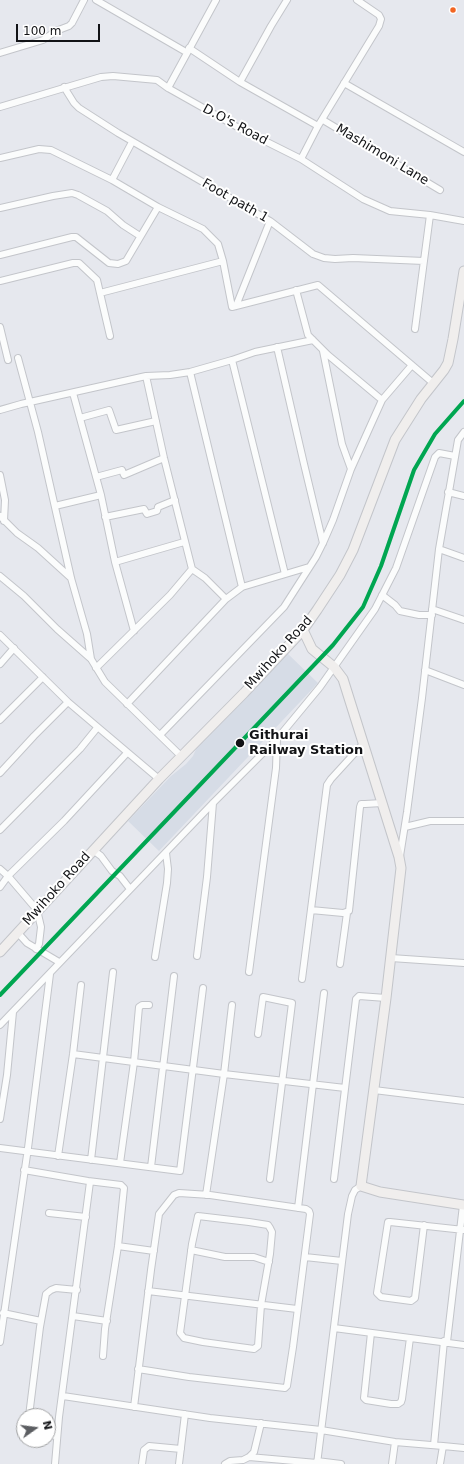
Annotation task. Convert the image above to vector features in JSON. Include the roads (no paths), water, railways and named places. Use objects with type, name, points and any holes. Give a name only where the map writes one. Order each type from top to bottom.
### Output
[{"type":"street","points":[[0,53],[43,40],[69,26],[72,24],[84,0]]},
{"type":"street","points":[[96,0],[188,50],[240,82],[318,126]]},
{"type":"street","points":[[168,88],[216,0]]},
{"type":"street","points":[[240,82],[287,0]]},
{"type":"street","points":[[301,159],[318,126],[373,36],[381,20],[379,15],[357,0]]},
{"type":"street","name":"D.O's Road","points":[[0,107],[100,77],[113,76],[157,80],[168,88],[239,128],[301,159],[363,199],[390,211],[430,215],[464,221]]},
{"type":"street","points":[[344,83],[464,152]]},
{"type":"street","name":"Foot path 1","points":[[64,88],[74,103],[132,142],[270,221],[313,254],[324,258],[424,261]]},
{"type":"street","name":"Mashimoni Lane","points":[[323,120],[440,190]]},
{"type":"street","points":[[112,180],[132,142]]},
{"type":"street","points":[[0,158],[39,149],[47,149],[112,180],[208,233],[218,244],[232,307],[296,290],[318,285],[320,286],[433,383]]},
{"type":"street","points":[[0,208],[72,193],[106,211],[123,225],[140,236]]},
{"type":"street","points":[[0,255],[72,236],[76,237],[109,263],[116,264],[126,261],[158,206]]},
{"type":"street","points":[[415,329],[430,215]]},
{"type":"street","points":[[236,306],[270,221]]},
{"type":"street","points":[[100,293],[222,261]]},
{"type":"street","points":[[0,281],[73,262],[79,263],[96,280],[110,336]]},
{"type":"street","name":"Mwihoko Road","points":[[0,952],[159,779],[303,630],[317,610],[346,563],[395,440],[421,399],[444,370],[450,357],[464,271]]},
{"type":"street","points":[[296,290],[308,335],[323,350],[382,400]]},
{"type":"street","points":[[0,327],[8,360]]},
{"type":"street","points":[[0,410],[146,376],[190,372],[255,352],[313,340]]},
{"type":"street","points":[[277,347],[323,543]]},
{"type":"street","points":[[323,350],[342,444],[351,469]]},
{"type":"street","points":[[18,358],[55,506],[71,578],[87,634],[91,659]]},
{"type":"street","points":[[232,360],[285,574]]},
{"type":"street","points":[[160,735],[284,607],[323,543],[333,520],[351,469],[382,400],[412,365]]},
{"type":"street","points":[[190,372],[242,587]]},
{"type":"street","points":[[146,376],[184,542],[192,569],[205,578],[226,599]]},
{"type":"street","points":[[73,393],[96,477],[115,562],[134,631]]},
{"type":"street","points":[[80,418],[109,410],[116,430],[156,421]]},
{"type":"street","points":[[317,1463],[348,1214],[352,1196],[355,1190],[360,1186],[374,1090],[401,879],[400,857],[426,670],[439,549],[458,440],[463,433]]},
{"type":"street","points":[[0,1025],[213,803],[277,739],[320,687],[375,609],[396,568],[435,457],[439,453],[455,456]]},
{"type":"street","points":[[96,477],[122,470],[124,475],[164,458]]},
{"type":"street","points":[[0,475],[5,500],[2,519],[17,533],[38,548],[71,578]]},
{"type":"street","points":[[448,492],[464,496]]},
{"type":"street","points":[[55,506],[100,495]]},
{"type":"street","points":[[105,517],[144,509],[147,514],[157,511],[158,508],[175,500]]},
{"type":"street","points":[[115,562],[184,542]]},
{"type":"street","points":[[439,549],[464,558]]},
{"type":"street","points":[[127,704],[226,599],[242,587],[309,567]]},
{"type":"street","points":[[96,668],[170,595],[192,569]]},
{"type":"street","points":[[0,576],[24,596],[57,629],[91,659],[105,682],[181,756]]},
{"type":"street","points":[[382,596],[395,605],[400,611],[419,615],[432,612],[464,620]]},
{"type":"street","points":[[303,630],[312,649],[334,667],[343,679],[400,857]]},
{"type":"street","points":[[0,635],[68,702],[159,779]]},
{"type":"street","points":[[0,664],[14,648]]},
{"type":"street","points":[[426,670],[464,685]]},
{"type":"street","points":[[0,720],[43,677]]},
{"type":"street","points":[[0,773],[68,702]]},
{"type":"street","points":[[0,830],[80,749],[97,728]]},
{"type":"street","points":[[249,972],[276,768],[277,739]]},
{"type":"street","points":[[302,979],[327,784],[363,744]]},
{"type":"street","points":[[0,887],[8,876],[64,821],[127,753]]},
{"type":"street","points":[[197,956],[207,877],[213,803]]},
{"type":"street","points":[[340,964],[347,913],[349,911],[360,807],[361,804],[382,803]]},
{"type":"street","points":[[405,827],[430,821],[464,821]]},
{"type":"street","points":[[93,850],[101,856],[112,871],[120,876],[130,889]]},
{"type":"street","points":[[156,957],[167,883],[168,869],[166,853]]},
{"type":"street","points":[[0,869],[8,876],[37,910],[41,927],[39,944],[36,949]]},
{"type":"street","points":[[310,910],[347,913]]},
{"type":"street","points":[[18,932],[23,939],[36,949],[48,954],[60,962]]},
{"type":"street","points":[[391,958],[464,963]]},
{"type":"street","points":[[90,1160],[113,972]]},
{"type":"street","points":[[0,1342],[24,1170],[28,1152],[50,974]]},
{"type":"street","points":[[151,1167],[174,976]]},
{"type":"street","points":[[58,1156],[73,1054],[81,985]]},
{"type":"street","points":[[0,1148],[177,1171],[181,1169],[203,988]]},
{"type":"street","points":[[298,1208],[324,993]]},
{"type":"street","points":[[258,1034],[263,997],[292,1003],[270,1179]]},
{"type":"street","points":[[334,1179],[357,997],[386,998]]},
{"type":"street","points":[[120,1163],[134,1062],[139,1007],[142,1005],[149,1005]]},
{"type":"street","points":[[206,1195],[224,1074],[232,1006]]},
{"type":"street","points":[[0,1119],[7,1075],[13,1012]]},
{"type":"street","points":[[73,1054],[345,1088]]},
{"type":"street","points":[[374,1090],[464,1101]]},
{"type":"street","points":[[24,1170],[90,1182],[121,1185],[124,1188],[118,1246],[103,1356]]},
{"type":"street","points":[[55,1464],[57,1436],[90,1182]]},
{"type":"street","points":[[360,1186],[380,1192],[463,1205],[461,1247],[445,1342],[434,1445]]},
{"type":"street","points":[[134,1407],[138,1369],[159,1214],[174,1194],[206,1195],[306,1209],[309,1211],[310,1214],[305,1257],[287,1386],[285,1388],[189,1377],[138,1369]]},
{"type":"street","points":[[49,1213],[86,1217]]},
{"type":"street","points":[[198,1216],[268,1225],[272,1232],[269,1262],[261,1305],[258,1346],[254,1349],[203,1342],[181,1336],[180,1333],[185,1296],[198,1216]]},
{"type":"street","points":[[424,1226],[415,1298],[411,1301],[381,1297],[377,1293],[388,1222],[462,1230]]},
{"type":"street","points":[[118,1246],[154,1251]]},
{"type":"street","points":[[192,1250],[225,1256],[254,1257],[269,1262]]},
{"type":"street","points":[[305,1257],[342,1261]]},
{"type":"street","points":[[30,1408],[41,1321],[48,1292],[60,1288],[77,1290]]},
{"type":"street","points":[[148,1292],[297,1309]]},
{"type":"street","points":[[3,1313],[41,1321]]},
{"type":"street","points":[[73,1316],[107,1321]]},
{"type":"street","points":[[334,1328],[464,1345]]},
{"type":"street","points":[[372,1332],[364,1398],[366,1400],[391,1404],[398,1404],[402,1399],[410,1338]]},
{"type":"street","points":[[63,1396],[185,1414],[321,1430],[395,1442],[464,1448]]},
{"type":"street","points":[[180,1464],[185,1414]]},
{"type":"street","points":[[225,1464],[230,1461],[243,1460],[254,1452],[261,1424]]},
{"type":"street","points":[[392,1464],[395,1442]]},
{"type":"street","points":[[142,1464],[144,1450],[148,1446],[181,1449]]},
{"type":"street","points":[[440,1464],[442,1446]]},
{"type":"street","points":[[249,1457],[341,1464]]},
{"type":"place","name":"Githurai Railway Station","points":[[240,743]]}]
